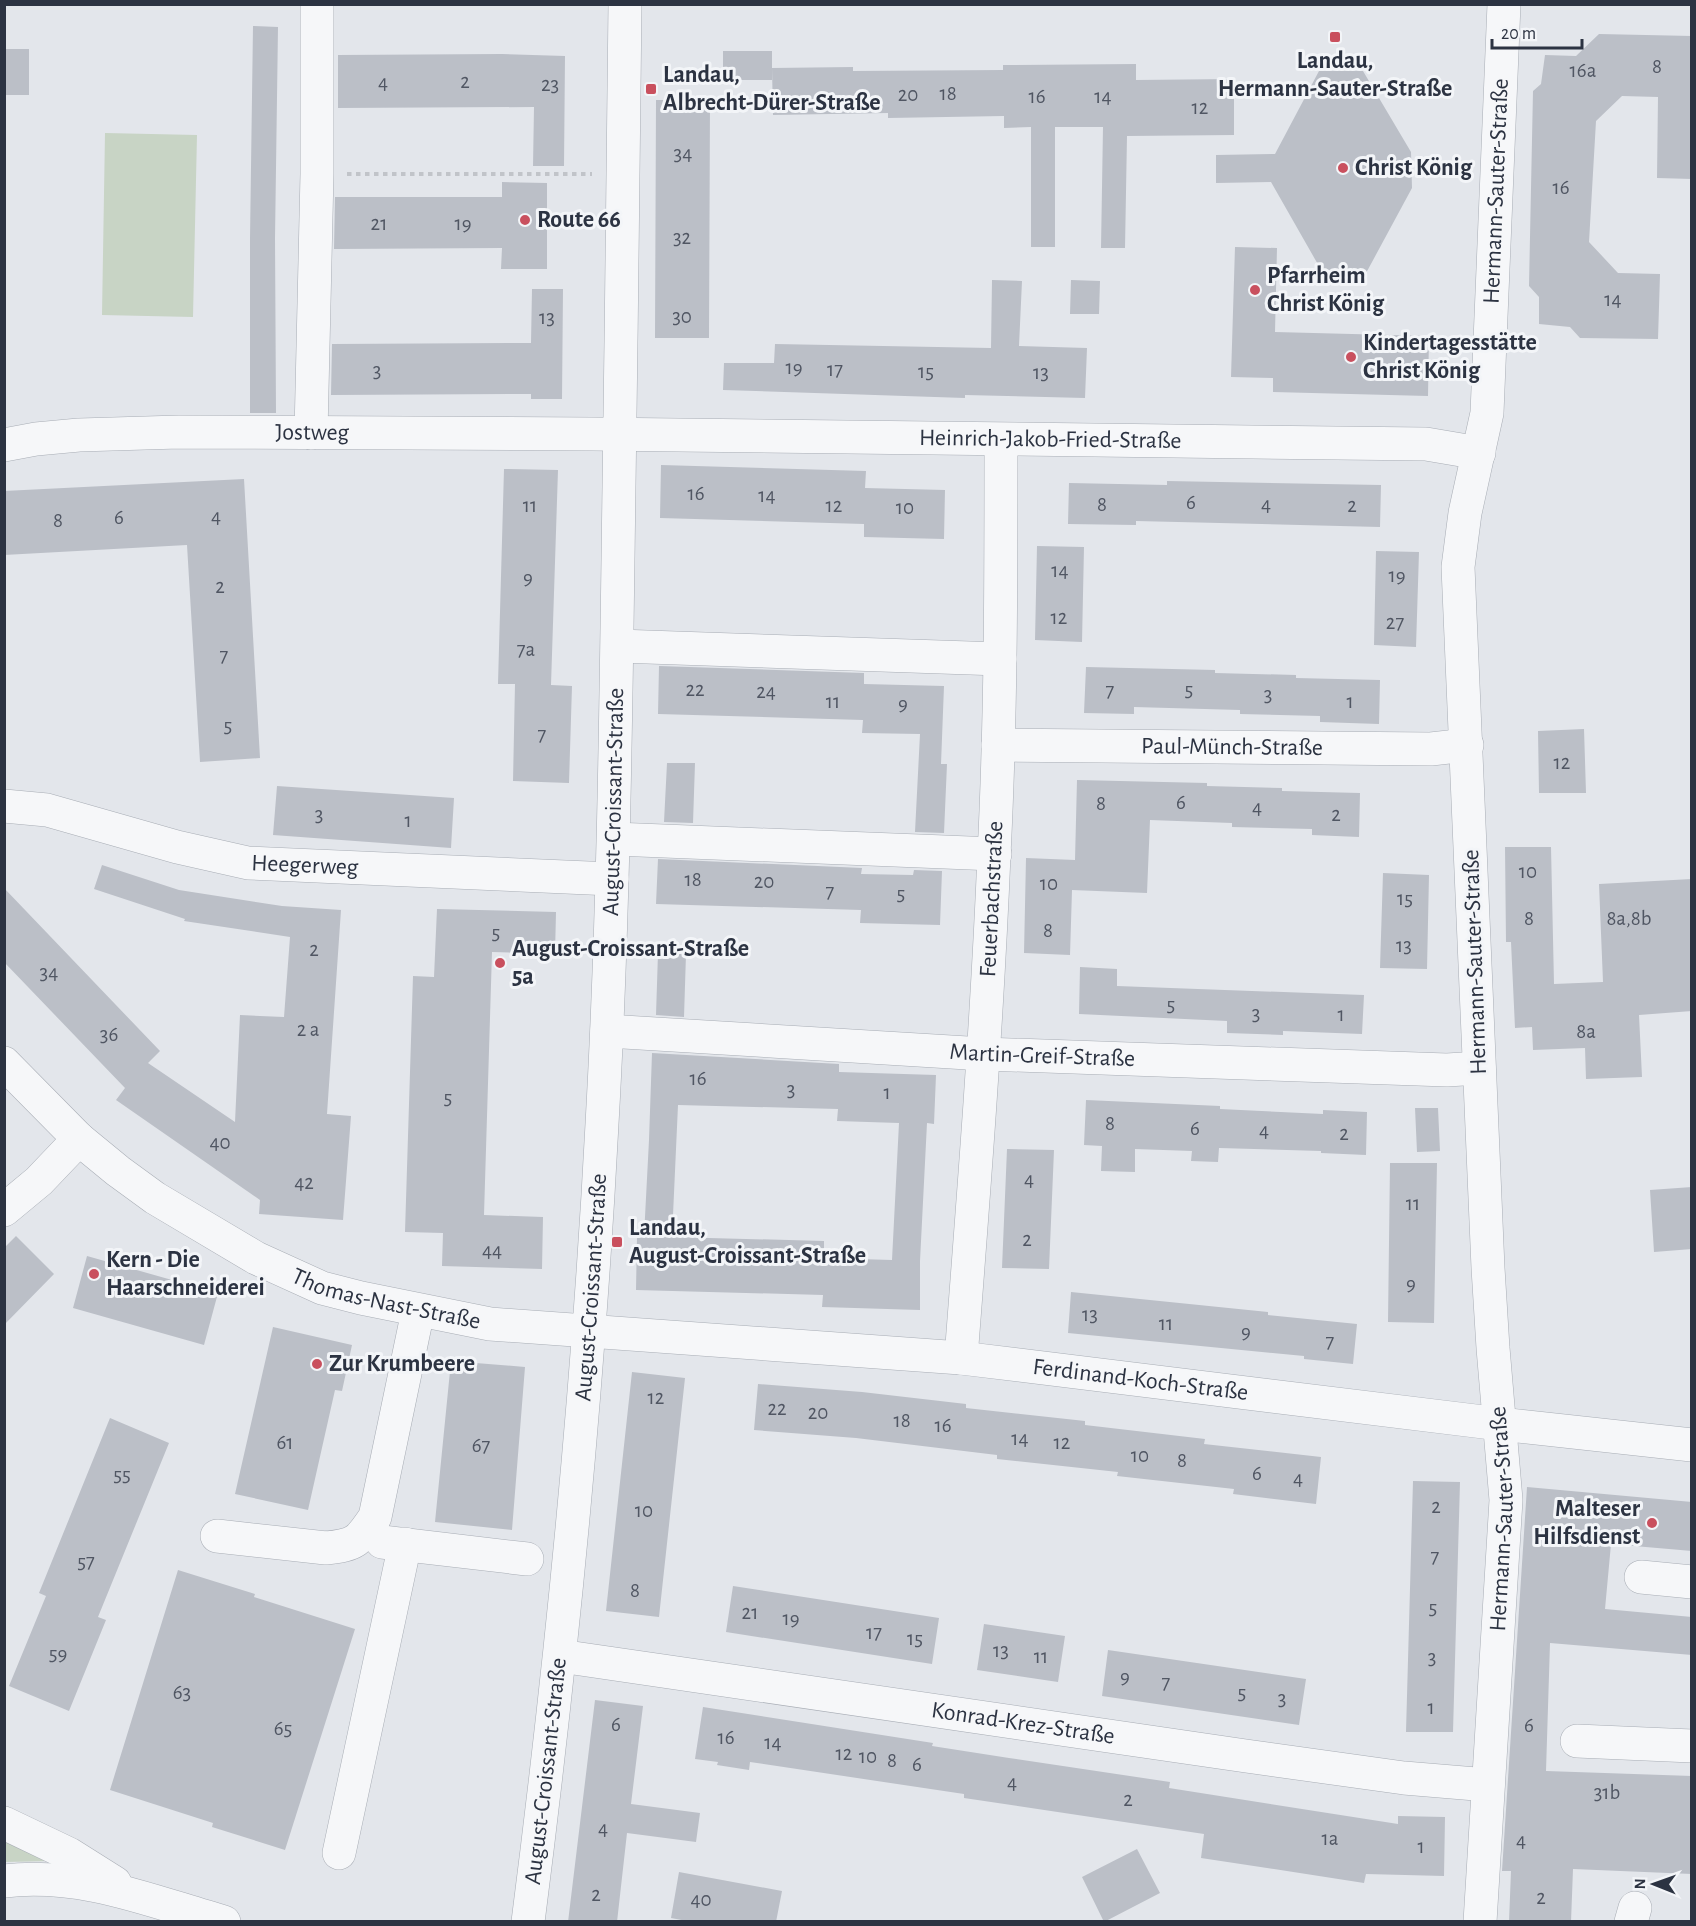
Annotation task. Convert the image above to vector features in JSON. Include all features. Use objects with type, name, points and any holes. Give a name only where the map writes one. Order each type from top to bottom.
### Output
[{"type":"street","points":[[311,433],[317,174],[317,4]]},
{"type":"street","name":"August-Croissant-Straße","points":[[528,1922],[560,1656],[588,1331],[607,1031],[618,646],[625,4]]},
{"type":"street","name":"Hermann-Sauter-Straße","points":[[1480,1922],[1506,1500],[1493,1348],[1458,567],[1465,513],[1479,453],[1487,403],[1504,4]]},
{"type":"street","name":"Jostweg","points":[[4,445],[36,439],[122,433],[620,435]]},
{"type":"street","name":"Heinrich-Jakob-Fried-Straße","points":[[620,435],[1426,444],[1479,453]]},
{"type":"street","name":"Feuerbachstraße","points":[[961,1358],[984,1054],[994,854],[1000,659],[1001,440]]},
{"type":"street","points":[[618,646],[1000,659]]},
{"type":"street","name":"Paul-Münch-Straße","points":[[998,745],[1407,749],[1467,746]]},
{"type":"street","name":"Heegerweg","points":[[4,806],[47,810],[177,847],[248,863],[612,879]]},
{"type":"street","points":[[614,839],[994,854]]},
{"type":"street","name":"Martin-Greif-Straße","points":[[607,1031],[984,1054],[1447,1070],[1479,1068]]},
{"type":"street","name":"Thomas-Nast-Straße","points":[[4,1063],[79,1139],[118,1171],[155,1198],[256,1258],[322,1288],[418,1311],[490,1324],[588,1331]]},
{"type":"street","points":[[4,1209],[39,1181],[79,1139]]},
{"type":"street","points":[[360,1539],[375,1517],[418,1311]]},
{"type":"street","name":"Ferdinand-Koch-Straße","points":[[588,1331],[961,1358],[1500,1424],[1692,1444]]},
{"type":"street","points":[[217,1536],[326,1548],[341,1547],[360,1539],[527,1559]]},
{"type":"street","points":[[339,1853],[405,1544]]},
{"type":"street","points":[[1641,1577],[1692,1582]]},
{"type":"street","name":"Konrad-Krez-Straße","points":[[560,1656],[1280,1761],[1415,1779],[1488,1785]]},
{"type":"street","points":[[1577,1742],[1692,1746]]},
{"type":"street","points":[[4,1823],[69,1854],[129,1892]]},
{"type":"street","points":[[4,1881],[64,1881],[111,1888],[224,1922]]},
{"type":"path","points":[[317,174],[623,174]]},
{"type":"green space","points":[[105,133],[197,135],[193,317],[102,315]]},
{"type":"green space","points":[[5,1836],[52,1861],[5,1862]]},
{"type":"building","points":[[253,26],[278,27],[275,238],[276,413],[250,413]]},
{"type":"building","points":[[1599,34],[1692,36],[1692,179],[1657,178],[1658,97],[1622,96],[1596,121],[1589,242],[1618,273],[1660,274],[1658,339],[1580,338],[1570,327],[1539,324],[1539,297],[1529,286],[1533,91],[1541,84],[1545,55],[1576,56]]},
{"type":"building","points":[[4,49],[29,49],[29,95],[4,95]]},
{"type":"building","points":[[723,51],[772,51],[772,80],[723,80]]},
{"type":"building","points":[[338,55],[565,56],[564,166],[533,166],[534,107],[338,108]]},
{"type":"building","points":[[1136,64],[1136,80],[1234,79],[1234,135],[1127,136],[1125,248],[1101,248],[1103,127],[1055,127],[1055,247],[1031,247],[1031,127],[1004,128],[1004,116],[888,118],[888,113],[773,115],[772,68],[853,67],[853,71],[1003,70],[1003,65]]},
{"type":"building","name":"Christ König","points":[[1319,71],[1363,71],[1411,152],[1412,188],[1365,275],[1324,275],[1271,182],[1216,183],[1216,155],[1275,154]]},
{"type":"building","points":[[656,100],[710,100],[709,338],[655,338]]},
{"type":"building","points":[[502,182],[547,183],[547,269],[501,269],[502,248],[334,249],[335,197],[502,197]]},
{"type":"building","name":"Kindertagesstätte Christ König","points":[[1235,247],[1277,248],[1275,332],[1429,336],[1428,396],[1273,392],[1273,378],[1231,377]]},
{"type":"building","points":[[992,280],[1022,281],[1019,346],[1087,348],[1085,398],[965,395],[965,398],[723,390],[724,363],[774,363],[775,344],[991,348]]},
{"type":"building","points":[[1071,280],[1100,281],[1099,314],[1070,314]]},
{"type":"building","points":[[532,289],[563,289],[562,399],[531,399],[531,394],[331,395],[332,344],[531,343]]},
{"type":"building","points":[[661,465],[866,471],[865,488],[945,490],[944,539],[864,537],[864,524],[660,518]]},
{"type":"building","points":[[504,469],[558,470],[551,685],[572,686],[569,783],[513,781],[515,684],[498,684]]},
{"type":"building","points":[[244,479],[260,758],[200,762],[187,545],[4,555],[4,491]]},
{"type":"building","points":[[1167,481],[1381,485],[1380,527],[1136,521],[1136,525],[1068,524],[1069,483],[1167,485]]},
{"type":"building","points":[[1037,546],[1084,547],[1082,642],[1035,640]]},
{"type":"building","points":[[1376,551],[1419,552],[1416,647],[1374,645]]},
{"type":"building","points":[[659,666],[864,673],[864,684],[944,686],[941,764],[947,764],[944,833],[915,832],[920,734],[862,733],[863,720],[658,714]]},
{"type":"building","points":[[1086,667],[1215,670],[1215,673],[1296,675],[1296,678],[1380,680],[1379,724],[1320,722],[1320,716],[1240,714],[1240,710],[1134,707],[1134,714],[1084,713]]},
{"type":"building","points":[[1584,729],[1586,793],[1539,793],[1538,731]]},
{"type":"building","points":[[667,763],[695,763],[693,823],[664,822]]},
{"type":"building","points":[[1077,780],[1207,783],[1207,786],[1282,788],[1282,791],[1360,793],[1359,837],[1312,835],[1312,829],[1232,827],[1232,823],[1150,820],[1147,893],[1072,890],[1070,955],[1024,953],[1026,858],[1075,860]]},
{"type":"building","points":[[277,786],[454,798],[451,848],[273,835]]},
{"type":"building","points":[[1505,847],[1551,847],[1554,984],[1603,982],[1599,884],[1692,879],[1692,1011],[1639,1015],[1642,1077],[1586,1079],[1585,1048],[1533,1050],[1532,1027],[1515,1028],[1511,942],[1506,942]]},
{"type":"building","points":[[658,859],[862,868],[861,874],[913,875],[914,870],[942,871],[940,925],[860,923],[861,910],[656,904]]},
{"type":"building","points":[[102,865],[179,890],[282,906],[341,910],[327,1114],[351,1116],[343,1220],[259,1214],[260,1200],[116,1100],[125,1088],[4,962],[4,888],[160,1051],[148,1063],[235,1122],[240,1015],[284,1017],[290,937],[184,921],[185,919],[94,889]]},
{"type":"building","points":[[1383,873],[1429,875],[1427,969],[1380,968]]},
{"type":"building","points":[[437,909],[556,912],[555,954],[492,952],[484,1215],[543,1217],[542,1269],[442,1266],[443,1233],[405,1232],[413,976],[434,977]]},
{"type":"building","points":[[658,953],[686,954],[684,1017],[656,1015]]},
{"type":"building","points":[[1080,967],[1117,969],[1117,986],[1364,995],[1362,1034],[1283,1031],[1283,1035],[1227,1033],[1227,1021],[1079,1014]]},
{"type":"building","points":[[652,1053],[839,1064],[839,1072],[936,1075],[934,1124],[927,1123],[920,1261],[920,1310],[822,1307],[823,1295],[636,1290],[637,1236],[644,1236]],"holes":[[[678,1105],[838,1109],[837,1121],[899,1123],[892,1260],[824,1258],[824,1241],[672,1237]]]},
{"type":"building","points":[[1086,1100],[1220,1106],[1220,1109],[1323,1114],[1323,1110],[1367,1112],[1366,1155],[1321,1153],[1321,1151],[1219,1148],[1218,1162],[1191,1161],[1192,1151],[1135,1149],[1135,1172],[1101,1171],[1102,1146],[1084,1145]]},
{"type":"building","points":[[1415,1108],[1438,1108],[1440,1151],[1417,1152]]},
{"type":"building","points":[[1007,1149],[1054,1150],[1049,1269],[1002,1268]]},
{"type":"building","points":[[1390,1163],[1437,1163],[1434,1323],[1388,1322]]},
{"type":"building","points":[[1692,1187],[1692,1249],[1654,1252],[1650,1190]]},
{"type":"building","points":[[16,1236],[54,1274],[4,1325],[4,1248]]},
{"type":"building","points":[[87,1256],[218,1293],[204,1345],[73,1308]]},
{"type":"building","points":[[1071,1292],[1268,1312],[1268,1315],[1357,1324],[1353,1364],[1304,1359],[1304,1356],[1068,1333]]},
{"type":"building","points":[[273,1327],[352,1345],[342,1391],[335,1390],[308,1510],[235,1494]]},
{"type":"building","points":[[451,1361],[525,1367],[512,1530],[435,1522]]},
{"type":"building","points":[[632,1372],[685,1378],[659,1617],[606,1611]]},
{"type":"building","points":[[758,1384],[862,1392],[966,1404],[966,1408],[1085,1421],[1085,1425],[1205,1439],[1204,1444],[1321,1457],[1316,1504],[1233,1494],[1234,1489],[1117,1476],[1118,1472],[997,1459],[997,1455],[856,1438],[754,1430]]},
{"type":"building","points":[[110,1418],[169,1443],[98,1617],[106,1620],[69,1711],[9,1686],[46,1596],[39,1593]]},
{"type":"building","points":[[1413,1481],[1460,1482],[1453,1732],[1406,1732]]},
{"type":"building","points":[[1527,1487],[1692,1502],[1692,1551],[1611,1544],[1605,1609],[1692,1617],[1692,1655],[1550,1643],[1546,1771],[1692,1776],[1692,1874],[1573,1869],[1571,1922],[1509,1922],[1511,1871],[1502,1871]]},
{"type":"building","points":[[178,1570],[355,1629],[285,1850],[212,1827],[213,1823],[110,1790]]},
{"type":"building","points":[[733,1586],[939,1618],[932,1664],[726,1632]]},
{"type":"building","points":[[984,1624],[1065,1636],[1058,1682],[977,1670]]},
{"type":"building","points":[[1108,1650],[1306,1679],[1299,1725],[1102,1696]]},
{"type":"building","points":[[595,1700],[643,1706],[631,1804],[700,1813],[696,1842],[627,1833],[617,1922],[568,1922]]},
{"type":"building","points":[[703,1707],[933,1743],[932,1746],[1170,1782],[1169,1788],[1398,1824],[1398,1816],[1445,1817],[1444,1876],[1366,1874],[1364,1883],[1201,1858],[1204,1834],[964,1798],[964,1794],[750,1762],[749,1770],[717,1765],[718,1762],[695,1759]]},
{"type":"building","points":[[1137,1849],[1160,1893],[1104,1922],[1082,1877]]},
{"type":"building","points":[[679,1872],[782,1891],[776,1922],[692,1922],[671,1918]]},
{"type":"place","name":"Landau, Hermann-Sauter-Straße","points":[[1335,37]]},
{"type":"place","name":"Landau, Albrecht-Dürer-Straße","points":[[651,89]]},
{"type":"place","name":"Christ König","points":[[1343,168]]},
{"type":"place","name":"Route 66","points":[[525,220]]},
{"type":"place","name":"Pfarrheim Christ König","points":[[1255,290]]},
{"type":"place","name":"Kindertagesstätte Christ König","points":[[1351,357]]},
{"type":"place","name":"August-Croissant-Straße 5a","points":[[500,963]]},
{"type":"place","name":"Landau, August-Croissant-Straße","points":[[617,1242]]},
{"type":"place","name":"Kern - Die Haarschneiderei","points":[[94,1274]]},
{"type":"place","name":"Zur Krumbeere","points":[[317,1364]]},
{"type":"place","name":"Malteser Hilfsdienst","points":[[1652,1523]]}]
